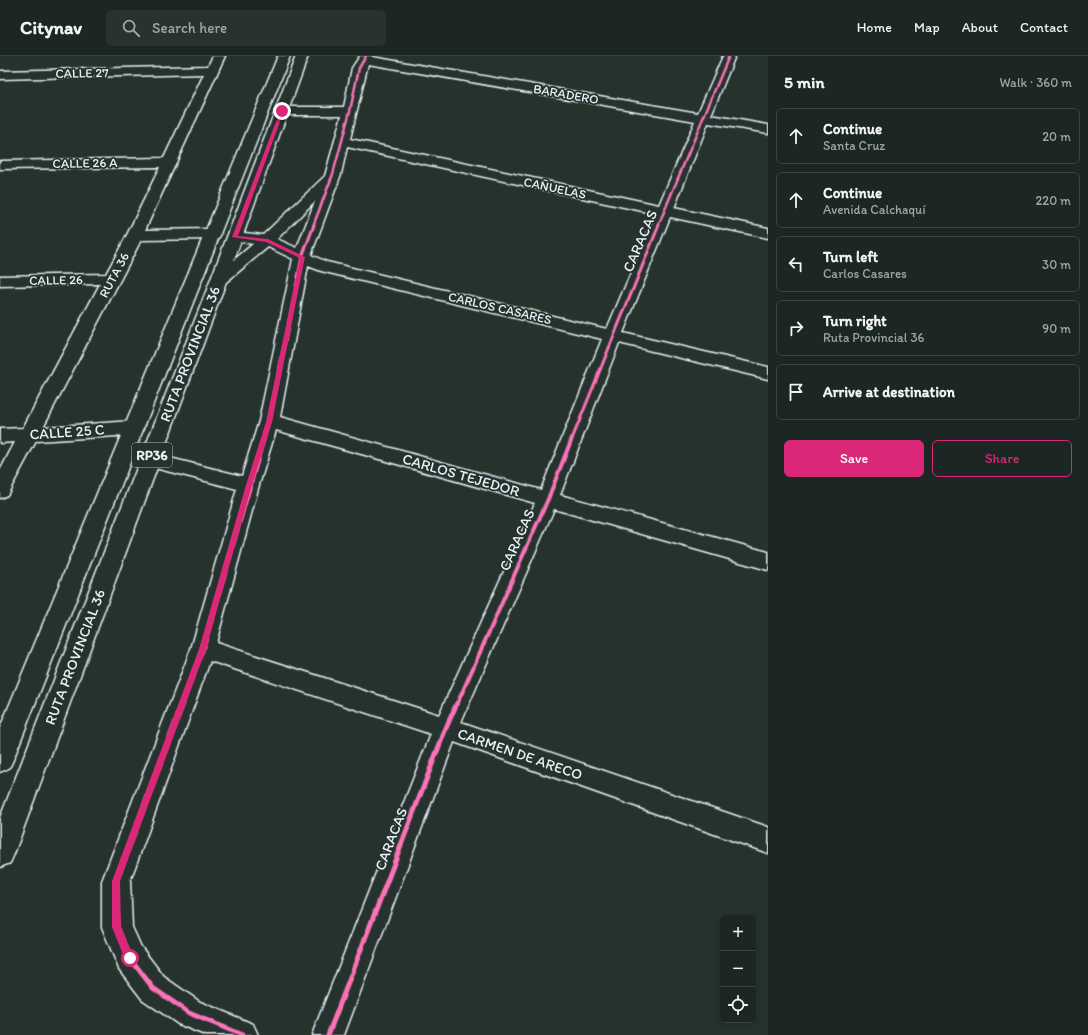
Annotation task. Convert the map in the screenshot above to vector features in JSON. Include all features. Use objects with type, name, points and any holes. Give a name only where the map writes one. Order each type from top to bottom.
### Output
[{"type":"street","name":"RUTA PROVINCIAL 36","points":[[0,760],[213,234],[284,65],[302,56]]},
{"type":"street","points":[[284,65],[310,56]]},
{"type":"street","name":"CARACAS","points":[[328,1035],[446,728],[548,499],[613,335],[729,56]]},
{"type":"street","points":[[242,1035],[189,1012],[153,988],[130,958],[117,927],[116,881],[203,649],[249,485],[269,422],[302,257],[333,174],[350,111],[359,68],[365,58]]},
{"type":"street","name":"BARADERO","points":[[365,58],[768,129]]},
{"type":"street","name":"CALLE 27","points":[[0,75],[215,63]]},
{"type":"street","name":"RUTA 36","points":[[0,490],[135,235],[215,63]]},
{"type":"street","name":"RUTA PROVINCIAL 36","points":[[0,854],[282,111],[284,65]]},
{"type":"street","points":[[282,111],[350,111]]},
{"type":"street","name":"CAÑUELAS","points":[[342,142],[768,233]]},
{"type":"street","name":"CALLE 26 A","points":[[0,165],[169,162]]},
{"type":"street","points":[[219,279],[267,240],[333,174]]},
{"type":"street","points":[[135,235],[213,234]]},
{"type":"street","name":"CARLOS CASARES","points":[[235,237],[267,240],[321,266],[768,372]]},
{"type":"street","name":"CALLE 26","points":[[0,281],[112,279]]},
{"type":"street","name":"CARLOS TEJEDOR","points":[[269,422],[768,561]]},
{"type":"street","name":"CALLE 25 C","points":[[0,436],[134,428]]},
{"type":"street","points":[[150,460],[249,485]]},
{"type":"street","name":"CARMEN DE ARECO","points":[[203,649],[446,728],[768,840]]},
{"type":"cycle path","points":[[242,1035],[189,1013],[153,988],[130,958],[117,927],[116,881],[203,649],[249,485],[269,421],[302,257],[333,174],[350,111],[359,68],[366,56]]},
{"type":"cycle path","points":[[328,1035],[446,728],[548,499],[613,335],[729,56]]},
{"type":"route","points":[[130,958],[117,927],[116,881],[203,649],[249,485],[269,422],[302,257],[267,240],[235,237],[282,111]]}]
